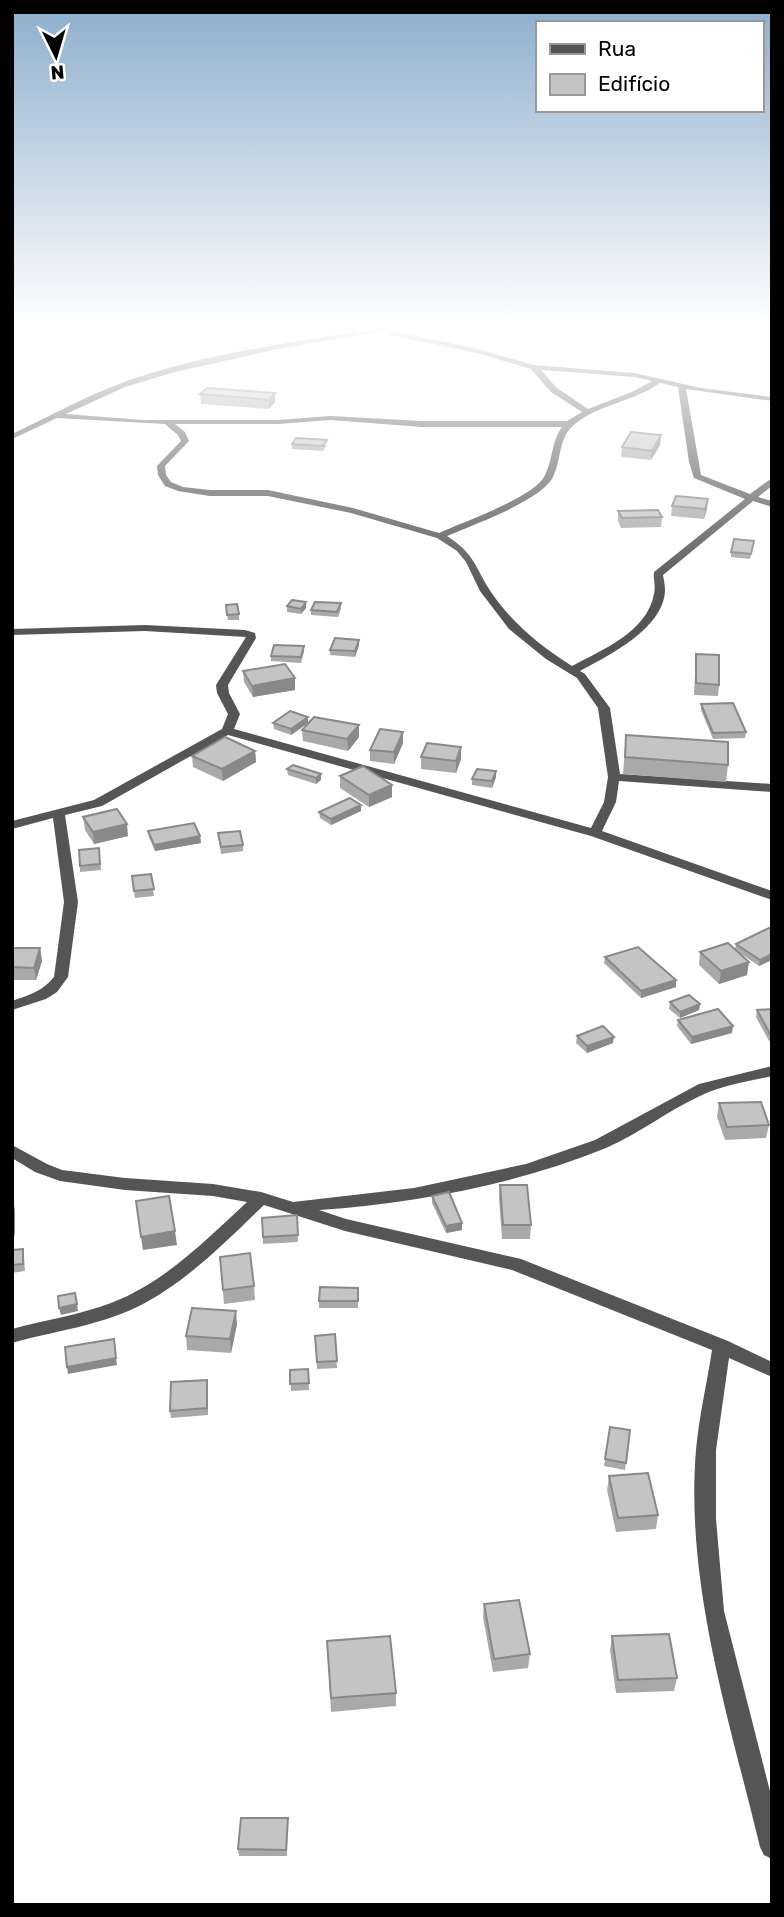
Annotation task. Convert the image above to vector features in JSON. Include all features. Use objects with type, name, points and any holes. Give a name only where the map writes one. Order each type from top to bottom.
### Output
[{"type":"street","points":[[12,437],[62,413]]},
{"type":"street","points":[[440,536],[532,494],[548,481],[562,433],[569,424],[588,413]]},
{"type":"street","points":[[686,413],[697,476],[772,504]]},
{"type":"street","points":[[58,415],[143,422],[278,422],[330,418],[489,426],[569,424]]},
{"type":"street","points":[[166,421],[182,434],[185,441],[161,466],[168,484],[181,489],[210,493],[268,493],[353,511],[440,536],[460,549],[470,561],[485,590],[513,627],[550,657],[573,670],[604,708],[614,777],[610,802],[595,833]]},
{"type":"street","points":[[573,670],[626,642],[640,629],[660,594],[658,574],[772,481]]},
{"type":"street","points":[[12,632],[145,628],[248,633],[251,638],[222,685],[223,693],[234,714],[227,731],[98,803],[12,825]]},
{"type":"street","points":[[227,731],[595,833],[772,896]]},
{"type":"street","points":[[614,777],[772,788]]},
{"type":"street","points":[[12,1006],[41,996],[52,989],[61,977],[71,902],[59,815]]},
{"type":"street","points":[[291,1207],[352,1203],[435,1191],[532,1166],[614,1138],[696,1091],[772,1071]]},
{"type":"street","points":[[12,1150],[40,1168],[60,1175],[125,1184],[214,1190],[261,1198],[345,1225],[515,1264],[722,1346],[772,1370]]},
{"type":"street","points":[[12,1336],[130,1302],[169,1279],[208,1248],[261,1198]]},
{"type":"street","points":[[722,1346],[706,1450],[706,1520],[714,1611],[772,1847]]},
{"type":"building","points":[[631,432],[661,435],[652,451],[622,447]]},
{"type":"building","points":[[296,438],[327,440],[323,446],[292,444]]},
{"type":"building","points":[[676,496],[708,499],[705,509],[672,506]]},
{"type":"building","points":[[658,510],[662,517],[622,518],[618,511]]},
{"type":"building","points":[[734,539],[754,541],[751,554],[731,552]]},
{"type":"building","points":[[292,600],[306,602],[301,609],[287,606]]},
{"type":"building","points":[[315,602],[341,603],[337,612],[311,610]]},
{"type":"building","points":[[237,604],[239,614],[227,615],[226,605]]},
{"type":"building","points":[[335,638],[359,640],[355,651],[330,650]]},
{"type":"building","points":[[274,645],[304,646],[301,657],[271,656]]},
{"type":"building","points":[[696,654],[719,655],[719,685],[696,683]]},
{"type":"building","points":[[285,664],[295,678],[252,686],[243,671]]},
{"type":"building","points":[[733,703],[746,732],[713,733],[701,704]]},
{"type":"building","points":[[290,711],[308,717],[291,729],[273,723]]},
{"type":"building","points":[[314,717],[359,725],[347,739],[302,730]]},
{"type":"building","points":[[380,729],[403,732],[394,752],[370,750]]},
{"type":"building","points":[[626,735],[728,742],[728,765],[625,757]]},
{"type":"building","points":[[225,737],[255,751],[222,769],[192,756]]},
{"type":"building","points":[[427,743],[461,747],[456,761],[421,757]]},
{"type":"building","points":[[293,765],[321,774],[316,778],[287,769]]},
{"type":"building","points":[[363,766],[392,785],[369,795],[340,776]]},
{"type":"building","points":[[477,769],[496,771],[492,781],[472,779]]},
{"type":"building","points":[[350,798],[361,805],[331,819],[319,812]]},
{"type":"building","points":[[117,809],[127,824],[93,832],[83,817]]},
{"type":"building","points":[[194,823],[200,836],[154,845],[148,831]]},
{"type":"building","points":[[240,831],[243,845],[221,847],[218,833]]},
{"type":"building","points":[[99,848],[100,864],[80,866],[79,850]]},
{"type":"building","points":[[151,874],[154,889],[134,891],[132,876]]},
{"type":"building","points":[[772,929],[772,954],[760,960],[736,944]]},
{"type":"building","points":[[728,943],[749,962],[721,971],[700,952]]},
{"type":"building","points":[[638,947],[676,980],[641,991],[605,957]]},
{"type":"building","points":[[12,948],[40,948],[34,968],[12,967]]},
{"type":"building","points":[[689,995],[700,1004],[680,1012],[670,1002]]},
{"type":"building","points":[[718,1009],[733,1026],[692,1037],[678,1020]]},
{"type":"building","points":[[772,1009],[772,1034],[770,1034],[757,1010]]},
{"type":"building","points":[[603,1026],[614,1037],[587,1046],[577,1036]]},
{"type":"building","points":[[761,1102],[769,1125],[727,1127],[719,1103]]},
{"type":"building","points":[[500,1185],[527,1185],[531,1225],[503,1225]]},
{"type":"building","points":[[449,1192],[462,1223],[446,1226],[432,1196]]},
{"type":"building","points":[[169,1196],[175,1231],[141,1237],[136,1201]]},
{"type":"building","points":[[297,1215],[298,1235],[263,1237],[262,1218]]},
{"type":"building","points":[[23,1249],[23,1264],[12,1265],[12,1250]]},
{"type":"building","points":[[250,1253],[254,1286],[223,1290],[220,1257]]},
{"type":"building","points":[[320,1287],[358,1288],[358,1301],[319,1301]]},
{"type":"building","points":[[75,1293],[77,1304],[59,1308],[58,1296]]},
{"type":"building","points":[[192,1308],[236,1311],[230,1339],[186,1336]]},
{"type":"building","points":[[335,1334],[337,1361],[317,1362],[315,1336]]},
{"type":"building","points":[[114,1339],[116,1358],[67,1367],[65,1347]]},
{"type":"building","points":[[308,1369],[309,1383],[290,1384],[290,1370]]},
{"type":"building","points":[[207,1380],[207,1408],[170,1411],[171,1382]]},
{"type":"building","points":[[610,1427],[630,1430],[626,1463],[605,1459]]},
{"type":"building","points":[[648,1473],[658,1515],[618,1518],[609,1476]]},
{"type":"building","points":[[519,1600],[530,1654],[494,1659],[484,1604]]},
{"type":"building","points":[[669,1634],[677,1678],[618,1680],[612,1636]]},
{"type":"building","points":[[390,1636],[396,1693],[331,1698],[327,1641]]},
{"type":"building","points":[[241,1818],[288,1818],[286,1850],[238,1849]]}]
